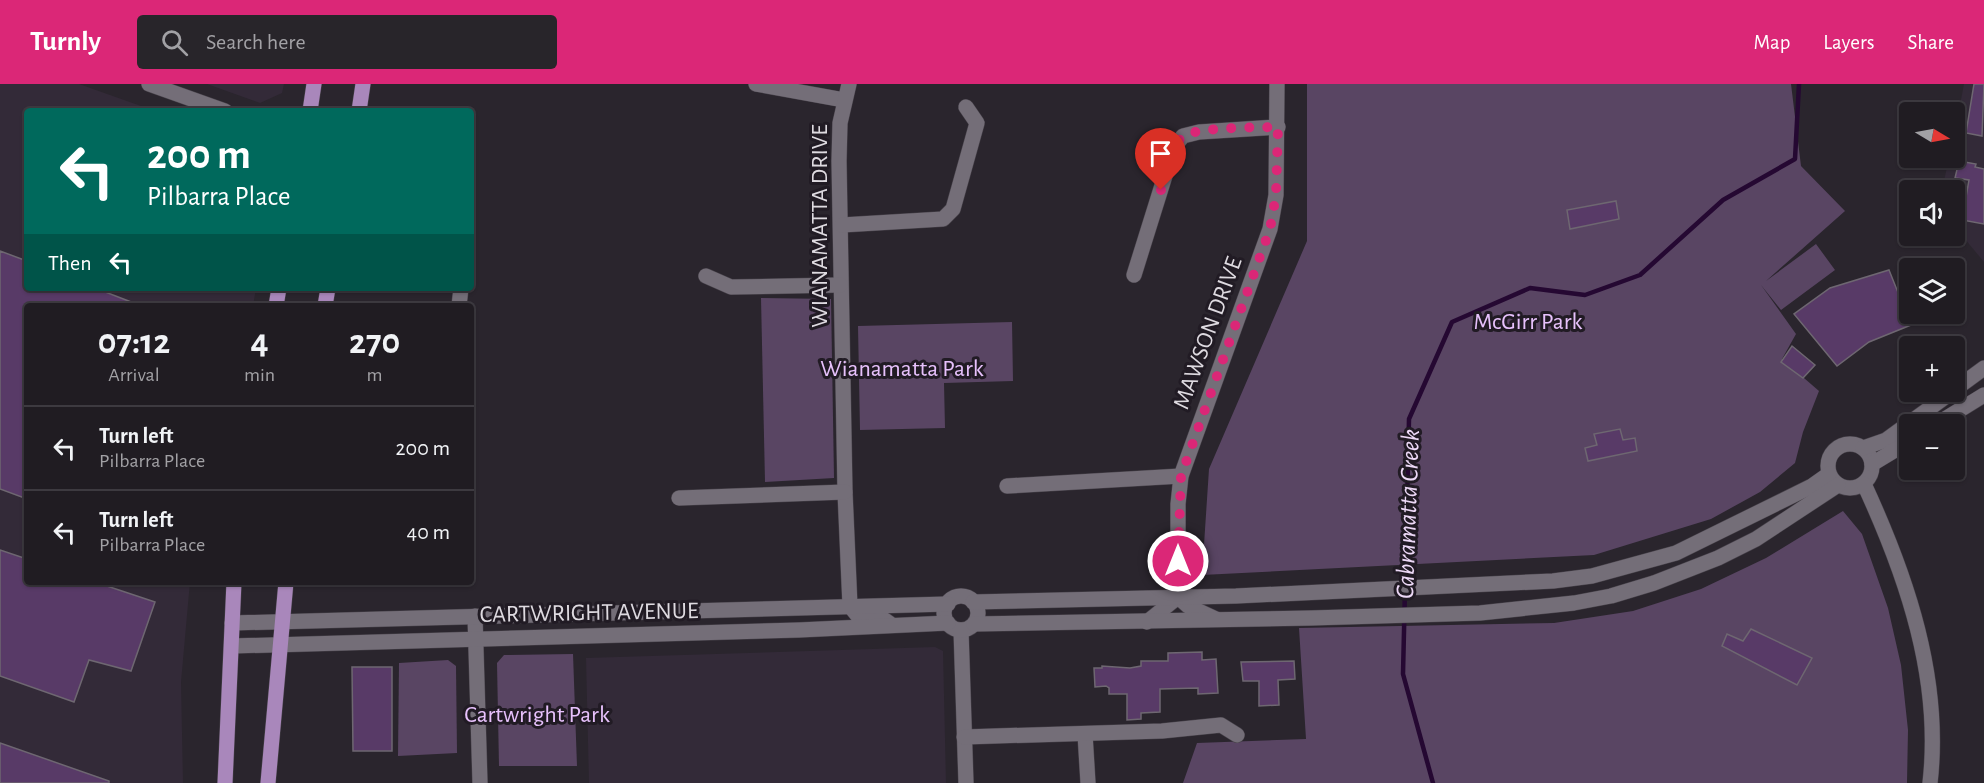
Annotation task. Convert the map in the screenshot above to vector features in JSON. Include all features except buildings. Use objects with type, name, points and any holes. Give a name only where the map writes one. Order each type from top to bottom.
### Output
[{"type":"main road","points":[[310,108],[314,84]]},
{"type":"main road","points":[[359,108],[363,84]]},
{"type":"main road","points":[[225,783],[234,585]]},
{"type":"main road","points":[[268,783],[286,585]]},
{"type":"street","points":[[149,84],[217,108]]},
{"type":"street","points":[[756,84],[844,100]]},
{"type":"street","name":"WIANAMATTA DRIVE","points":[[849,84],[844,100],[839,161],[842,225],[840,285],[845,492],[850,606]]},
{"type":"street","name":"MAWSON DRIVE","points":[[1178,597],[1178,504],[1181,476],[1270,229],[1276,195],[1277,84]]},
{"type":"street","points":[[842,225],[943,219],[953,209],[977,123],[966,107]]},
{"type":"street","points":[[1134,275],[1174,147],[1183,136],[1198,132],[1278,127]]},
{"type":"street","points":[[706,276],[730,287],[840,285]]},
{"type":"street","points":[[1965,382],[1984,368]]},
{"type":"street","points":[[1953,414],[1984,395]]},
{"type":"street","points":[[1833,479],[1829,459],[1838,448],[1850,444],[1863,448],[1886,440],[1938,402]]},
{"type":"street","points":[[966,783],[961,625],[945,612],[948,604],[960,597],[974,602],[1310,593],[1502,584],[1592,576],[1676,553],[1812,486],[1833,479],[1851,489],[1864,484],[1872,472],[1872,464],[1863,448]]},
{"type":"street","points":[[1872,464],[1899,448]]},
{"type":"street","points":[[1007,486],[1181,476]]},
{"type":"street","name":"CARTWRIGHT AVENUE","points":[[232,646],[892,625],[961,625],[1026,621],[1147,622],[1311,618],[1480,612],[1574,603],[1611,596],[1654,583],[1718,558],[1756,539],[1833,479]]},
{"type":"street","points":[[1864,484],[1892,545],[1921,637],[1930,716],[1932,760],[1930,783]]},
{"type":"street","points":[[679,498],[845,492]]},
{"type":"street","points":[[1178,597],[1188,606],[1216,620]]},
{"type":"street","points":[[1147,622],[1178,597]]},
{"type":"street","points":[[961,625],[978,611],[974,602]]},
{"type":"street","name":"CARTWRIGHT AVENUE","points":[[232,623],[948,604]]},
{"type":"street","points":[[850,606],[858,616],[885,620],[892,625]]},
{"type":"street","points":[[475,616],[480,783]]},
{"type":"street","points":[[964,737],[1085,734],[1221,726],[1238,735]]},
{"type":"street","points":[[1085,734],[1088,783]]},
{"type":"shaded area","points":[[0,84],[79,84],[147,108],[24,108],[24,291],[256,291],[254,303],[24,303],[24,585],[190,585],[181,682],[183,783],[0,783]]},
{"type":"shaded area","points":[[207,84],[284,84],[282,93],[260,103]]},
{"type":"shaded area","points":[[1964,84],[1984,84],[1984,262],[1965,239],[1965,180],[1944,180],[1947,168],[1965,168],[1965,102],[1961,102]]},
{"type":"shaded area","points":[[935,647],[943,651],[946,783],[589,783],[586,658]]},
{"type":"green space","name":"McGirr Park","points":[[1307,84],[1791,84],[1801,166],[1845,211],[1766,281],[1816,244],[1835,270],[1781,310],[1761,285],[1796,334],[1782,359],[1819,391],[1803,432],[1795,463],[1760,492],[1711,519],[1594,555],[1202,575],[1209,469],[1307,241]]},
{"type":"green space","points":[[761,298],[831,299],[834,478],[765,482]]},
{"type":"green space","name":"Wianamatta Park","points":[[1012,322],[1013,381],[944,383],[945,428],[860,430],[858,326]]},
{"type":"green space","points":[[1843,511],[1862,534],[1888,608],[1901,665],[1908,730],[1907,783],[1183,783],[1197,743],[1306,739],[1299,628],[1554,623],[1633,611],[1701,589],[1766,558]]},
{"type":"green space","name":"Cartwright Park","points":[[573,654],[577,766],[499,766],[497,663],[504,655]]},
{"type":"green space","points":[[448,660],[456,666],[457,753],[398,756],[399,663]]},
{"type":"waterway","name":"Cabramatta Creek","points":[[1433,783],[1403,674],[1409,419],[1452,322],[1530,288],[1585,295],[1640,275],[1723,200],[1795,159],[1799,84]]},
{"type":"route","points":[[1161,190],[1174,147],[1183,136],[1198,132],[1278,127],[1276,195],[1270,229],[1190,444],[1181,476],[1178,504],[1178,561]]}]
